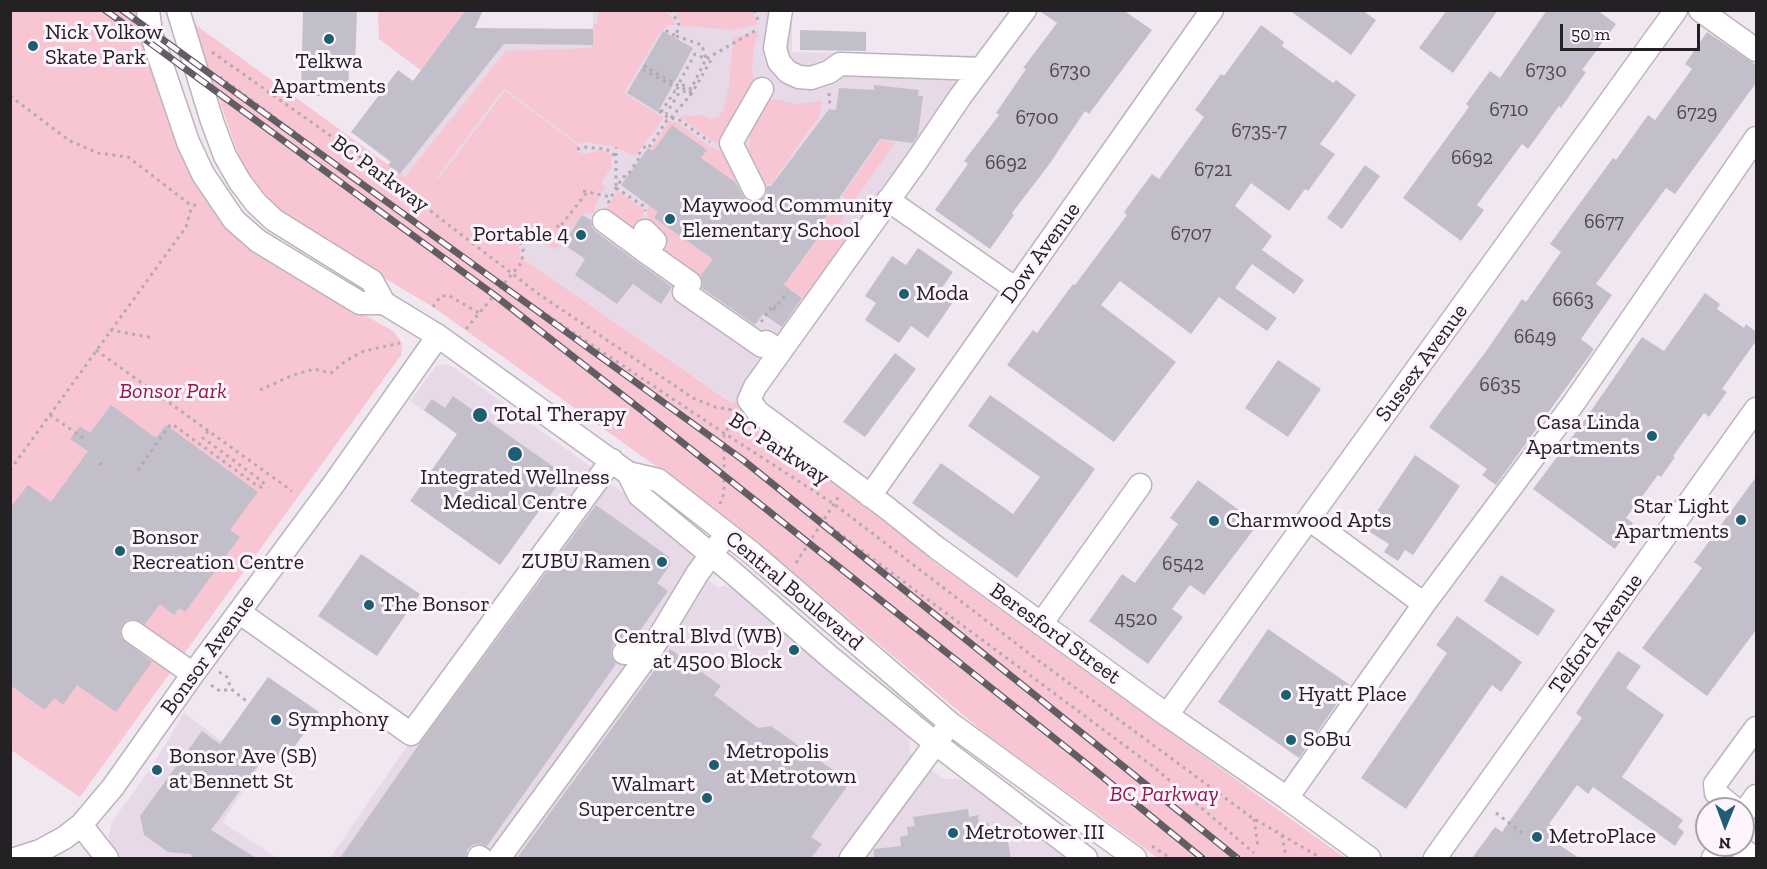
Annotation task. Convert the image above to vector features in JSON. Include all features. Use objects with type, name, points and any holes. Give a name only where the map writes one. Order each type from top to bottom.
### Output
[{"type":"street","name":"Central Boulevard","points":[[148,10],[151,33],[188,142],[203,174],[234,220],[268,248],[360,303],[384,303]]},
{"type":"street","name":"Central Boulevard","points":[[178,10],[225,156],[240,182],[274,220],[372,280],[384,303],[438,336],[620,466],[658,480],[727,534],[951,724],[1135,858]]},
{"type":"street","points":[[781,10],[775,48],[779,62],[788,72],[799,77],[811,78],[829,72],[840,64],[981,69]]},
{"type":"street","points":[[1016,289],[888,200],[1025,10]]},
{"type":"street","name":"Dow Avenue","points":[[870,496],[1212,10]]},
{"type":"street","name":"Sussex Avenue","points":[[1167,716],[1677,10]]},
{"type":"street","points":[[1700,10],[1756,50]]},
{"type":"street","points":[[754,189],[731,144],[762,89]]},
{"type":"street","points":[[1287,798],[1424,604],[1573,404],[1756,138]]},
{"type":"street","name":"Beresford Street","points":[[888,200],[755,387],[749,400],[758,412],[937,548],[1167,716],[1370,858]]},
{"type":"street","points":[[604,221],[646,241],[690,283],[684,292],[752,334],[762,346],[766,342],[772,346]]},
{"type":"street","name":"Bonsor Avenue","points":[[18,858],[40,851],[64,838],[81,825],[202,679],[239,612],[333,485],[438,336]]},
{"type":"street","name":"Telford Avenue","points":[[1435,858],[1756,409]]},
{"type":"street","name":"Central Boulevard","points":[[620,466],[639,495],[831,658],[1062,850],[1086,858]]},
{"type":"street","points":[[239,612],[411,734],[620,466]]},
{"type":"street","points":[[1041,624],[1140,485]]},
{"type":"street","points":[[1309,519],[1424,604]]},
{"type":"street","points":[[486,858],[650,652],[697,574],[727,534]]},
{"type":"street","points":[[133,632],[202,679]]},
{"type":"street","points":[[624,653],[650,652]]},
{"type":"street","points":[[851,858],[951,724]]},
{"type":"street","points":[[1721,797],[1716,793],[1715,784],[1756,728]]},
{"type":"street","points":[[81,825],[107,858]]},
{"type":"path","points":[[670,10],[679,25],[676,36]]},
{"type":"path","points":[[708,58],[695,54],[687,64],[679,83],[691,89],[708,58],[762,26]]},
{"type":"path","points":[[616,188],[634,166],[639,158],[638,155],[647,144],[650,146],[668,117],[692,94],[711,60],[702,45],[666,32]]},
{"type":"path","points":[[208,49],[355,153],[511,274],[693,398],[715,407],[742,413],[724,434],[724,493],[719,508]]},
{"type":"path","points":[[646,69],[692,94]]},
{"type":"path","name":"BC Parkway","points":[[215,73],[502,285],[724,434],[834,504],[1040,661],[1254,819],[1321,858]]},
{"type":"path","points":[[668,117],[666,113],[679,93],[675,91],[660,111],[668,117],[678,119],[720,147],[731,144]]},
{"type":"path","points":[[829,93],[830,107]]},
{"type":"path","points":[[10,96],[70,141],[98,153],[128,157],[192,206]]},
{"type":"path","points":[[577,149],[586,147],[604,149],[611,151],[616,158]]},
{"type":"path","points":[[616,147],[616,188]]},
{"type":"path","points":[[634,166],[637,167],[639,164]]},
{"type":"path","points":[[616,188],[645,207],[646,241]]},
{"type":"path","points":[[583,191],[611,197]]},
{"type":"path","points":[[557,225],[559,228],[588,191]]},
{"type":"path","points":[[192,206],[218,198]]},
{"type":"path","points":[[10,470],[186,227],[192,206]]},
{"type":"path","points":[[466,329],[522,262],[523,249],[516,231]]},
{"type":"path","points":[[752,334],[773,305],[775,309],[788,292]]},
{"type":"path","points":[[433,307],[440,297],[448,295],[479,313]]},
{"type":"path","points":[[110,330],[154,338]]},
{"type":"path","points":[[260,390],[293,375],[314,369],[332,373],[347,360],[364,351],[400,343]]},
{"type":"path","points":[[96,350],[292,491]]},
{"type":"path","points":[[50,415],[87,440]]},
{"type":"path","points":[[138,470],[168,426],[172,424],[259,487],[264,487],[263,482],[204,438],[208,431]]},
{"type":"path","points":[[724,445],[1155,768],[1254,853]]},
{"type":"path","points":[[100,465],[104,459]]},
{"type":"path","points":[[793,568],[840,494]]},
{"type":"path","points":[[219,672],[227,677],[231,689],[249,703]]},
{"type":"path","points":[[202,679],[219,691],[231,689]]},
{"type":"path","points":[[1496,813],[1525,835]]},
{"type":"path","points":[[1254,819],[1258,847]]},
{"type":"path","points":[[1282,835],[1286,858]]},
{"type":"shaded area","name":"Maywood Community Elementary School","points":[[593,11],[792,11],[792,52],[991,56],[743,401],[733,403],[400,174],[504,44],[592,45]]},
{"type":"shaded area","points":[[444,364],[453,367],[602,475],[693,553],[693,567],[718,588],[723,586],[735,588],[905,730],[909,738],[910,753],[943,779],[967,781],[1075,858],[330,858],[396,762],[573,516],[410,401],[436,366]]},
{"type":"shaded area","points":[[184,713],[258,768],[222,822],[277,858],[91,858],[110,843],[112,822],[151,768]]},
{"type":"green space","name":"Bonsor Park","points":[[11,11],[138,11],[250,247],[266,259],[393,331],[402,343],[401,355],[80,797],[11,750]]},
{"type":"green space","points":[[378,11],[466,11],[430,77],[379,39]]},
{"type":"green space","name":"BC Parkway","points":[[598,11],[667,11],[676,25],[668,25],[659,34],[624,93],[664,118],[635,156],[616,147],[587,142],[579,144],[504,88],[437,177],[439,178],[505,91],[579,146],[577,151],[584,154],[601,150],[611,154],[611,168],[602,181],[606,190],[600,192],[594,212],[590,214],[584,212],[555,250],[520,226],[514,234],[521,253],[519,256],[732,403],[743,401],[893,524],[929,558],[1345,858],[1158,858],[986,734],[756,541],[685,487],[433,307],[302,229],[282,214],[247,173],[239,157],[193,23],[405,177],[506,51],[592,48],[594,24],[597,24]]},
{"type":"green space","points":[[674,11],[752,11],[758,24],[734,30],[683,26]]},
{"type":"green space","points":[[759,31],[754,47],[752,67],[754,81],[717,144],[678,116],[702,115],[711,119],[718,117],[723,111],[729,86],[733,38]]},
{"type":"green space","points":[[774,99],[796,104],[822,101],[819,117],[771,184],[762,185],[748,151],[751,131],[768,101]]},
{"type":"green space","points":[[669,121],[679,123],[709,146],[727,154],[748,191],[701,158],[707,150],[672,125],[653,151],[650,149]]},
{"type":"green space","points":[[881,140],[895,143],[852,204],[842,196]]},
{"type":"green space","points":[[618,191],[643,208],[643,234],[603,214]]},
{"type":"green space","points":[[839,199],[850,208],[839,224],[854,236],[808,300],[788,288],[776,303],[773,301],[827,226],[824,222]]},
{"type":"green space","points":[[648,201],[660,210],[654,218],[713,259],[696,281],[661,256],[669,244],[647,228]]},
{"type":"building","name":"Telkwa Apartments","points":[[303,10],[357,10],[355,68],[349,68],[348,96],[301,96]]},
{"type":"building","points":[[466,10],[483,10],[475,28],[593,29],[593,45],[504,44],[400,174],[388,165],[391,162],[351,132],[398,70],[413,81]]},
{"type":"building","points":[[1038,10],[1123,10],[1152,30],[1089,114],[1085,111],[1048,166],[1012,213],[1014,215],[990,249],[935,210],[968,164],[964,161],[999,115],[996,113],[1026,69],[1023,68],[1057,23]]},
{"type":"building","points":[[1289,10],[1362,10],[1376,20],[1351,55]]},
{"type":"building","points":[[1447,10],[1498,10],[1453,73],[1419,48]]},
{"type":"building","points":[[1547,10],[1597,10],[1616,24],[1582,70],[1586,72],[1561,108],[1559,106],[1528,149],[1522,144],[1477,205],[1484,210],[1461,241],[1403,198],[1469,107],[1466,104],[1490,71],[1500,78]]},
{"type":"building","points":[[1261,25],[1284,42],[1282,46],[1333,83],[1336,80],[1356,95],[1320,144],[1335,154],[1308,191],[1305,189],[1289,211],[1251,183],[1235,206],[1272,236],[1262,250],[1304,280],[1294,294],[1252,264],[1235,288],[1277,318],[1267,331],[1219,297],[1191,334],[1120,281],[1101,305],[1176,362],[1114,442],[1007,365],[1033,330],[1037,333],[1073,284],[1075,285],[1127,215],[1124,212],[1152,174],[1159,179],[1204,117],[1195,110],[1221,74],[1224,76]]},
{"type":"building","points":[[800,30],[866,32],[866,51],[800,50]]},
{"type":"building","points":[[663,31],[693,48],[658,112],[627,93]]},
{"type":"building","points":[[1707,32],[1756,65],[1756,83],[1675,194],[1666,188],[1596,284],[1612,295],[1581,339],[1594,349],[1496,485],[1482,475],[1487,469],[1429,427],[1522,299],[1526,302],[1561,252],[1550,244],[1613,158],[1616,160],[1648,115],[1655,120],[1692,69],[1685,64]]},
{"type":"building","points":[[874,85],[919,90],[918,96],[923,96],[918,135],[913,143],[880,139],[822,223],[827,225],[784,285],[802,298],[782,327],[763,314],[755,325],[702,288],[701,275],[713,259],[654,218],[658,212],[621,185],[648,148],[653,151],[672,125],[707,150],[701,158],[735,182],[746,200],[759,201],[766,196],[767,186],[771,186],[829,109],[836,110],[839,88],[874,90]]},
{"type":"building","points":[[1365,165],[1380,176],[1342,229],[1327,218]]},
{"type":"building","points":[[582,215],[591,220],[596,232],[672,287],[661,304],[633,284],[617,304],[575,275],[585,259],[563,244]]},
{"type":"building","name":"Moda","points":[[918,248],[953,272],[939,292],[953,302],[928,338],[911,326],[899,343],[865,320],[876,303],[865,296],[892,256],[906,265]]},
{"type":"building","points":[[1705,293],[1720,304],[1717,309],[1744,328],[1746,324],[1756,332],[1756,341],[1722,389],[1727,392],[1709,417],[1704,413],[1661,477],[1658,475],[1626,518],[1633,523],[1615,549],[1533,489],[1584,421],[1642,337],[1664,351]]},
{"type":"building","points":[[895,353],[916,369],[865,437],[843,422]]},
{"type":"building","points":[[1278,360],[1321,389],[1288,437],[1245,408]]},
{"type":"building","points":[[990,395],[1095,469],[1017,578],[912,503],[941,463],[1013,514],[1040,477],[968,426]]},
{"type":"building","points":[[453,396],[565,475],[500,565],[410,501],[457,434],[424,410],[432,399],[445,408]]},
{"type":"building","name":"Bonsor Recreation Centre","points":[[111,405],[156,438],[166,425],[258,492],[230,530],[240,537],[185,612],[179,608],[174,615],[160,604],[145,624],[134,619],[127,620],[122,625],[121,638],[152,662],[116,712],[77,685],[63,705],[54,698],[45,710],[10,685],[10,508],[28,485],[51,502],[88,451],[70,439],[80,426],[90,433]]},
{"type":"building","points":[[1415,455],[1460,486],[1413,555],[1405,550],[1398,561],[1384,552],[1389,544],[1365,529]]},
{"type":"building","points":[[1756,477],[1756,630],[1707,696],[1642,648],[1702,568],[1694,562]]},
{"type":"building","points":[[1198,480],[1258,524],[1204,595],[1190,585],[1172,609],[1183,617],[1148,664],[1089,621],[1122,574],[1135,583],[1178,524],[1170,518]]},
{"type":"building","points":[[596,505],[669,557],[670,565],[657,583],[668,591],[634,639],[617,641],[612,646],[611,654],[616,664],[487,846],[472,845],[467,850],[466,858],[340,858],[420,743]]},
{"type":"building","name":"The Bonsor","points":[[361,554],[420,594],[377,656],[318,616]]},
{"type":"building","points":[[1501,575],[1555,610],[1538,636],[1484,601]]},
{"type":"building","points":[[1457,616],[1522,662],[1501,692],[1492,685],[1406,809],[1361,778],[1447,653],[1436,645]]},
{"type":"building","name":"Hyatt Place","points":[[1268,629],[1350,685],[1299,758],[1218,702]]},
{"type":"building","name":"Metropolis at Metrotown","points":[[670,649],[721,686],[714,695],[758,728],[771,726],[850,782],[811,837],[822,844],[811,858],[517,858]]},
{"type":"building","points":[[1618,651],[1641,666],[1626,688],[1664,715],[1622,777],[1683,820],[1678,827],[1684,832],[1675,846],[1593,787],[1588,794],[1577,785],[1549,824],[1556,829],[1549,838],[1579,858],[1472,858],[1495,827],[1502,832],[1582,718],[1576,713]]},
{"type":"building","points":[[268,677],[319,712],[283,763],[268,752],[211,830],[256,858],[192,858],[191,854],[168,852],[144,835],[140,816],[202,731],[220,744]]},
{"type":"building","name":"Metrotower III","points":[[968,809],[969,817],[978,815],[979,824],[988,823],[990,831],[997,830],[999,839],[1007,837],[1011,858],[874,858],[874,849],[901,846],[900,837],[908,835],[907,827],[915,826],[913,817]]},
{"type":"railway","points":[[105,10],[493,294],[1202,858]]},
{"type":"railway","points":[[122,10],[743,460],[1237,858]]},
{"type":"place","name":"Telkwa Apartments","points":[[329,39]]},
{"type":"place","name":"Nick Volkow Skate Park","points":[[33,46]]},
{"type":"place","name":"Maywood Community Elementary School","points":[[670,219]]},
{"type":"place","name":"Portable 4","points":[[581,235]]},
{"type":"place","name":"Moda","points":[[904,294]]},
{"type":"place","name":"Total Therapy","points":[[480,415]]},
{"type":"place","name":"Casa Linda Apartments","points":[[1652,436]]},
{"type":"place","name":"Integrated Wellness Medical Centre","points":[[515,454]]},
{"type":"place","name":"Star Light Apartments","points":[[1741,520]]},
{"type":"place","name":"Charmwood Apts","points":[[1214,521]]},
{"type":"place","name":"Bonsor Recreation Centre","points":[[120,551]]},
{"type":"place","name":"ZUBU Ramen","points":[[662,562]]},
{"type":"place","name":"The Bonsor","points":[[369,605]]},
{"type":"place","name":"Central Blvd (WB) at 4500 Block","points":[[794,650]]},
{"type":"place","name":"Hyatt Place","points":[[1286,695]]},
{"type":"place","name":"Symphony","points":[[276,720]]},
{"type":"place","name":"SoBu","points":[[1291,740]]},
{"type":"place","name":"Metropolis at Metrotown","points":[[714,765]]},
{"type":"place","name":"Bonsor Ave (SB) at Bennett St","points":[[157,770]]},
{"type":"place","name":"Walmart Supercentre","points":[[707,798]]},
{"type":"place","name":"Metrotower III","points":[[953,833]]},
{"type":"place","name":"MetroPlace","points":[[1537,837]]}]
